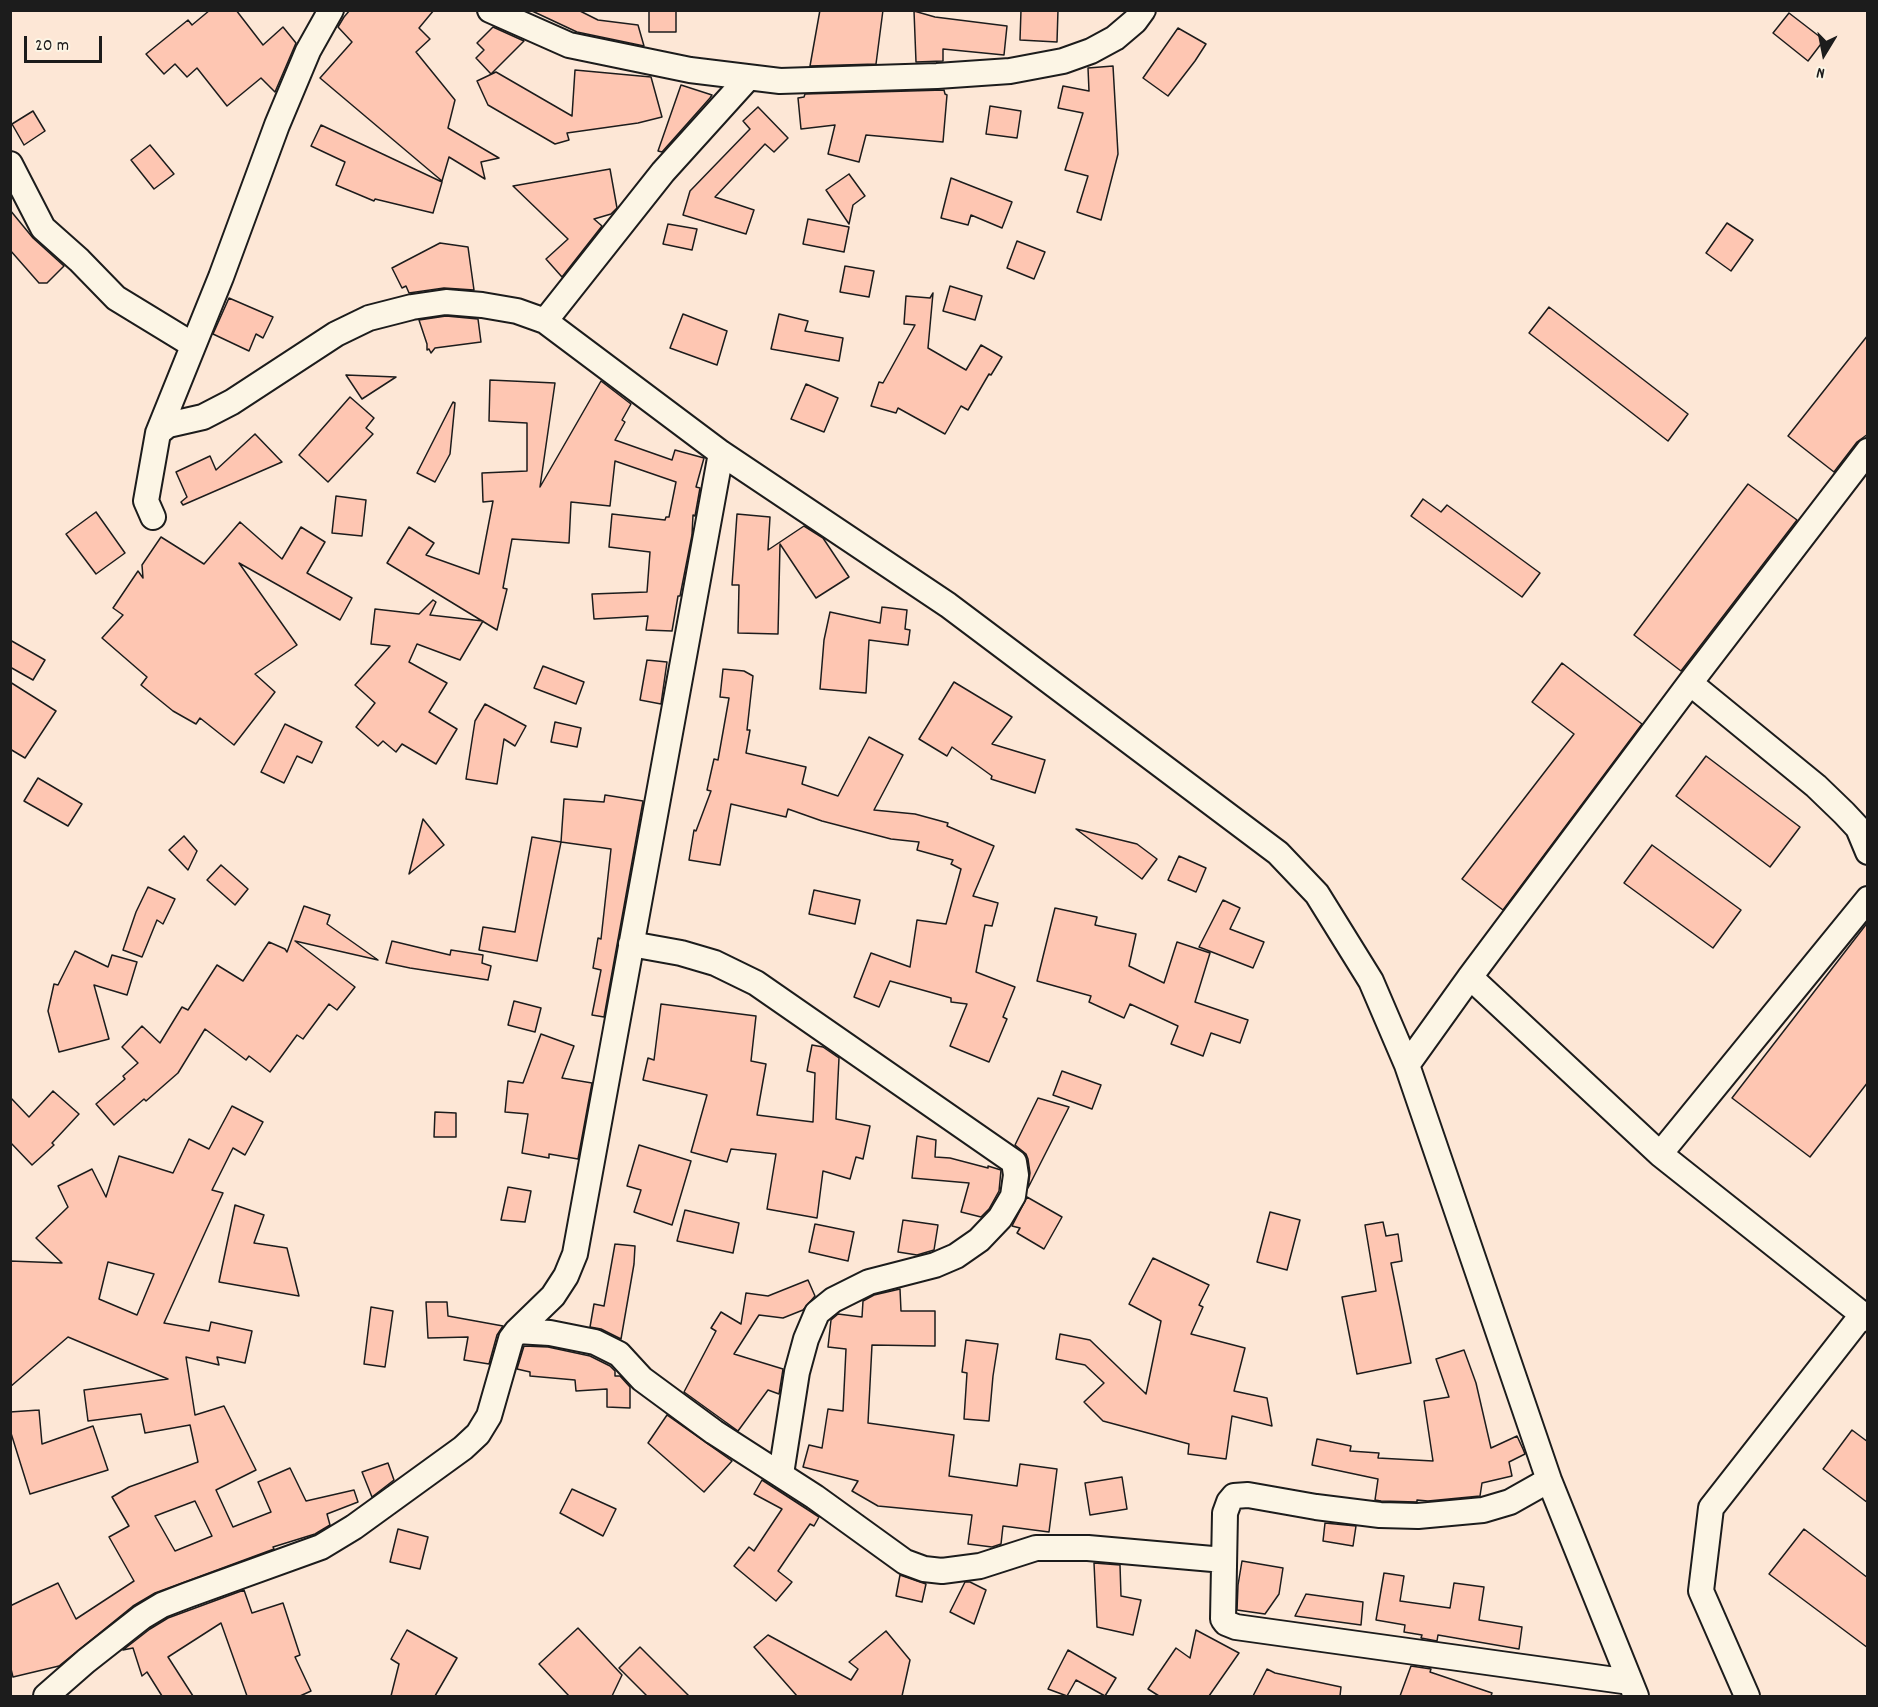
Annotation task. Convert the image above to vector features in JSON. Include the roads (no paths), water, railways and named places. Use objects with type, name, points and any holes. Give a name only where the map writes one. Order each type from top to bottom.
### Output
[{"type":"street","points":[[153,517],[146,501],[158,433],[221,277],[277,124],[308,51],[331,10]]},
{"type":"street","points":[[490,10],[569,45],[658,64],[780,81],[938,76],[1010,71],[1063,61],[1091,51],[1115,38],[1135,21],[1143,10]]},
{"type":"street","points":[[545,321],[663,172],[748,78]]},
{"type":"street","points":[[10,164],[43,228],[79,260],[116,298],[193,345]]},
{"type":"street","points":[[158,433],[168,425],[203,417],[232,402],[327,340],[369,318],[412,307],[446,302],[517,311],[545,321],[721,453],[948,605],[1278,853],[1317,894],[1371,981],[1407,1065],[1549,1480],[1633,1689]]},
{"type":"street","points":[[1407,1065],[1690,683],[1868,451]]},
{"type":"street","points":[[46,1696],[142,1617],[162,1605],[321,1546],[354,1527],[463,1448],[478,1434],[489,1416],[506,1352],[517,1331],[553,1296],[566,1276],[575,1254],[721,453]]},
{"type":"street","points":[[1690,683],[1816,786],[1858,828],[1868,852]]},
{"type":"street","points":[[1660,1154],[1868,899]]},
{"type":"street","points":[[631,944],[681,953],[716,963],[756,983],[1014,1162],[1016,1176],[1013,1196],[1000,1218],[979,1240],[956,1256],[935,1265],[869,1282],[833,1300],[817,1313],[806,1339],[797,1372],[781,1474]]},
{"type":"street","points":[[1470,977],[1660,1154],[1865,1317],[1711,1508],[1701,1591],[1747,1696]]},
{"type":"street","points":[[517,1331],[550,1333],[595,1342],[609,1348],[642,1379],[714,1432],[781,1474],[905,1562],[924,1569],[942,1571],[980,1566],[1036,1548],[1088,1548],[1224,1560]]},
{"type":"street","points":[[1549,1480],[1510,1502],[1483,1510],[1418,1516],[1380,1515],[1248,1495],[1234,1496],[1225,1513],[1222,1615],[1226,1623],[1236,1627],[1633,1689]]}]
